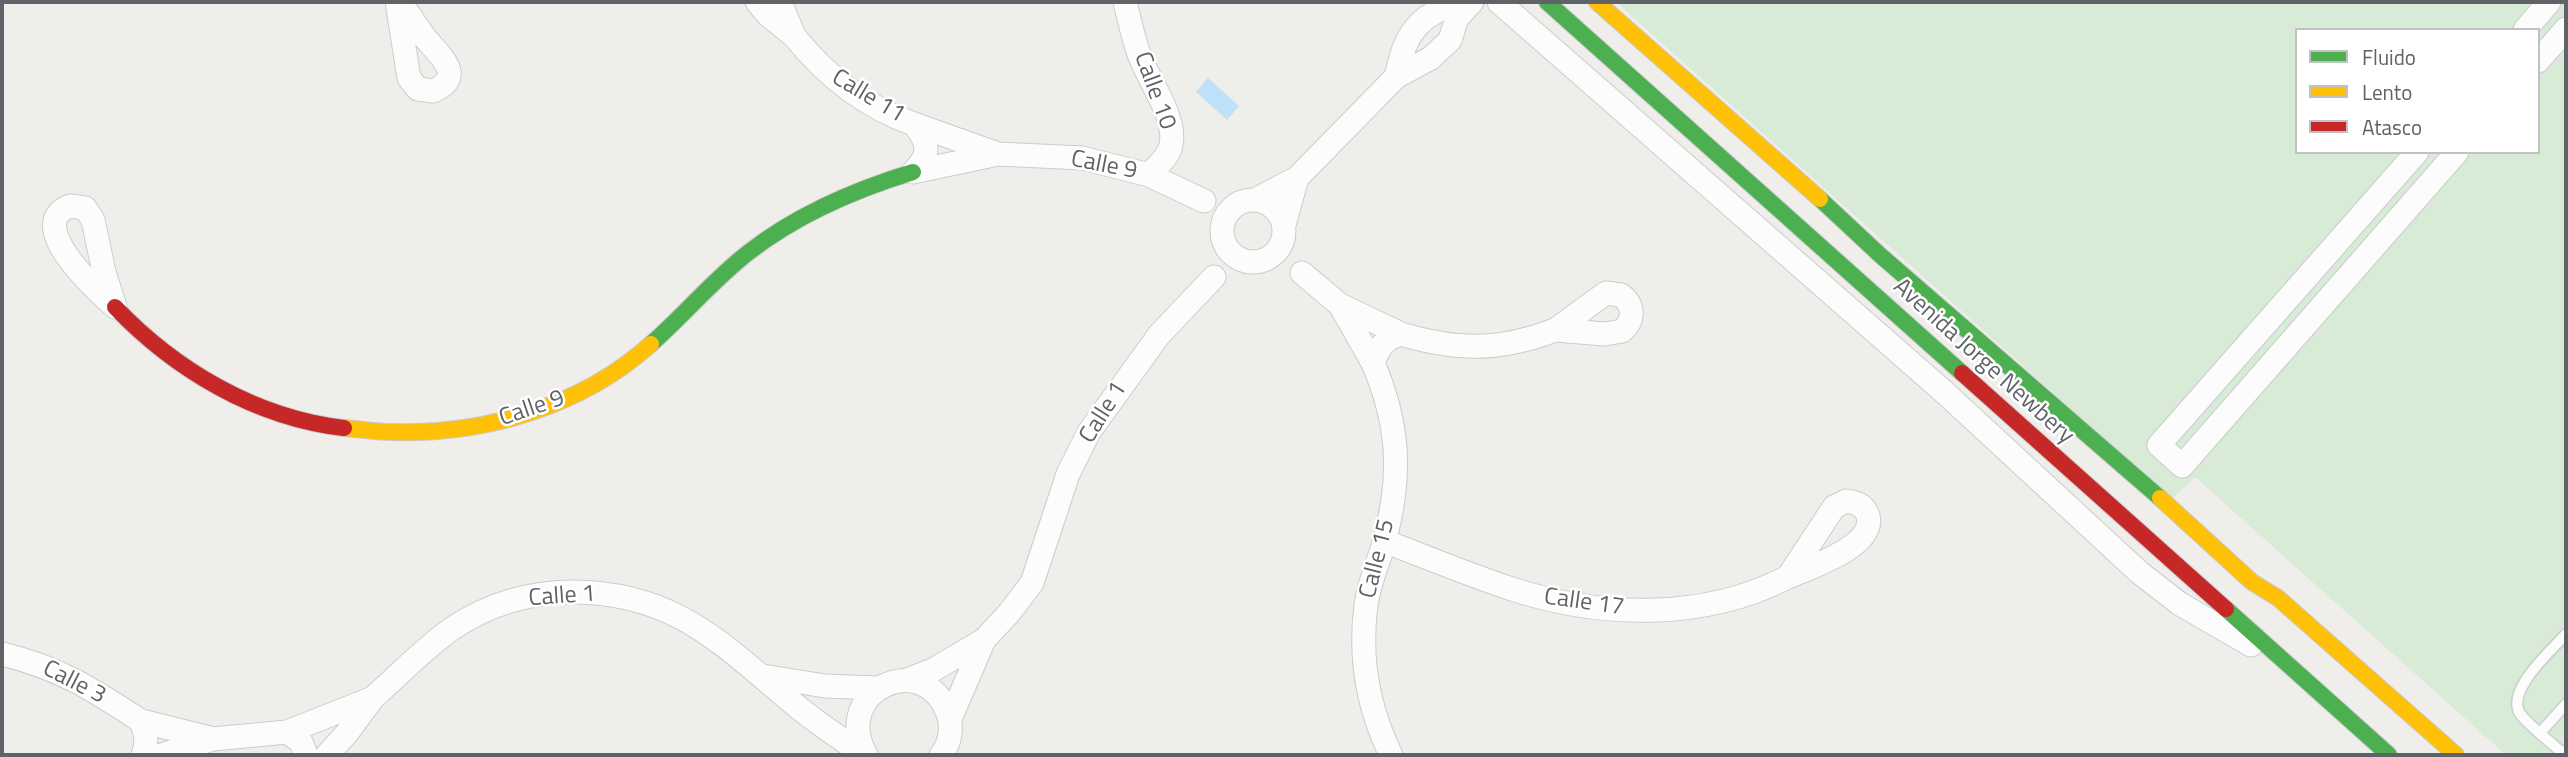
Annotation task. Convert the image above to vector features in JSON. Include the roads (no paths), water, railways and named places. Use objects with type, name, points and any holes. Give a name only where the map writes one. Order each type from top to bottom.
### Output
[{"type":"street","points":[[757,2],[794,36]]},
{"type":"street","points":[[780,2],[794,36]]},
{"type":"street","name":"Calle 10","points":[[1125,2],[1139,54],[1167,114],[1172,135],[1171,147],[1166,156],[1149,175]]},
{"type":"street","points":[[1499,2],[1932,382],[2140,573],[2180,604],[2286,665]]},
{"type":"street","name":"Avenida Jorge Newbery","points":[[1547,2],[2389,755]]},
{"type":"street","points":[[1597,2],[1777,159],[1880,255],[2144,483],[2252,582],[2278,598],[2456,755]]},
{"type":"street","points":[[2527,28],[2549,2]]},
{"type":"street","points":[[1396,77],[1402,51],[1410,34],[1425,19],[1456,7]]},
{"type":"street","points":[[1214,277],[1227,215],[1233,208],[1297,178],[1396,77],[1431,58],[1450,40],[1456,7]]},
{"type":"street","points":[[2540,59],[2566,29]]},
{"type":"street","name":"Calle 11","points":[[794,36],[822,69],[840,84],[893,117],[998,154]]},
{"type":"street","points":[[913,172],[922,163],[926,153],[926,142],[914,124]]},
{"type":"street","points":[[913,172],[998,154]]},
{"type":"street","name":"Calle 9","points":[[998,154],[1082,158],[1149,175],[1205,201]]},
{"type":"street","points":[[2415,154],[2159,445],[2182,466],[2456,154]]},
{"type":"street","name":"Calle 9","points":[[115,307],[146,339],[198,377],[268,408],[318,423],[379,433],[460,429],[552,405],[598,383],[640,355],[729,269],[789,223],[851,192],[913,172]]},
{"type":"street","points":[[1214,277],[1267,259],[1279,248],[1297,178]]},
{"type":"street","points":[[1302,273],[1276,211],[1263,202],[1205,201],[1231,252],[1244,261],[1302,273],[1340,305],[1401,334],[1432,343],[1479,348],[1522,341],[1555,330]]},
{"type":"street","name":"Calle 1","points":[[984,640],[1032,583],[1068,474],[1089,432],[1159,334],[1214,277]]},
{"type":"street","name":"Calle 15","points":[[1340,305],[1373,363],[1386,395],[1395,441],[1394,490],[1384,541],[1370,582],[1363,634],[1369,696],[1374,718],[1391,755]]},
{"type":"street","points":[[1373,363],[1384,341],[1401,334]]},
{"type":"street","points":[[2144,483],[2170,454]]},
{"type":"street","name":"Calle 17","points":[[1384,541],[1510,589],[1575,605],[1606,609],[1642,611],[1702,606],[1756,591],[1788,577]]},
{"type":"street","name":"Calle 1","points":[[373,698],[433,643],[453,628],[490,608],[551,592],[592,592],[624,596],[658,606],[712,635],[802,711],[865,755]]},
{"type":"street","points":[[865,755],[859,744],[859,713],[866,699],[877,688],[933,670],[984,640]]},
{"type":"street","points":[[948,741],[984,640]]},
{"type":"street","name":"Calle 3","points":[[2,654],[59,671],[141,721],[213,739]]},
{"type":"street","points":[[761,676],[825,686],[877,688]]},
{"type":"street","points":[[907,680],[922,684],[935,692],[945,705],[948,741]]},
{"type":"street","points":[[162,755],[213,739],[287,732],[373,698]]},
{"type":"street","points":[[327,755],[373,698]]},
{"type":"street","points":[[141,721],[146,735],[143,755]]},
{"type":"street","points":[[287,732],[301,742],[306,755]]},
{"type":"lane","points":[[2566,634],[2521,685],[2517,700],[2520,713],[2560,751],[2566,752]]},
{"type":"lane","points":[[2540,733],[2566,704]]},
{"type":"water","points":[[1208,78],[1239,106],[1227,120],[1196,92]]}]
